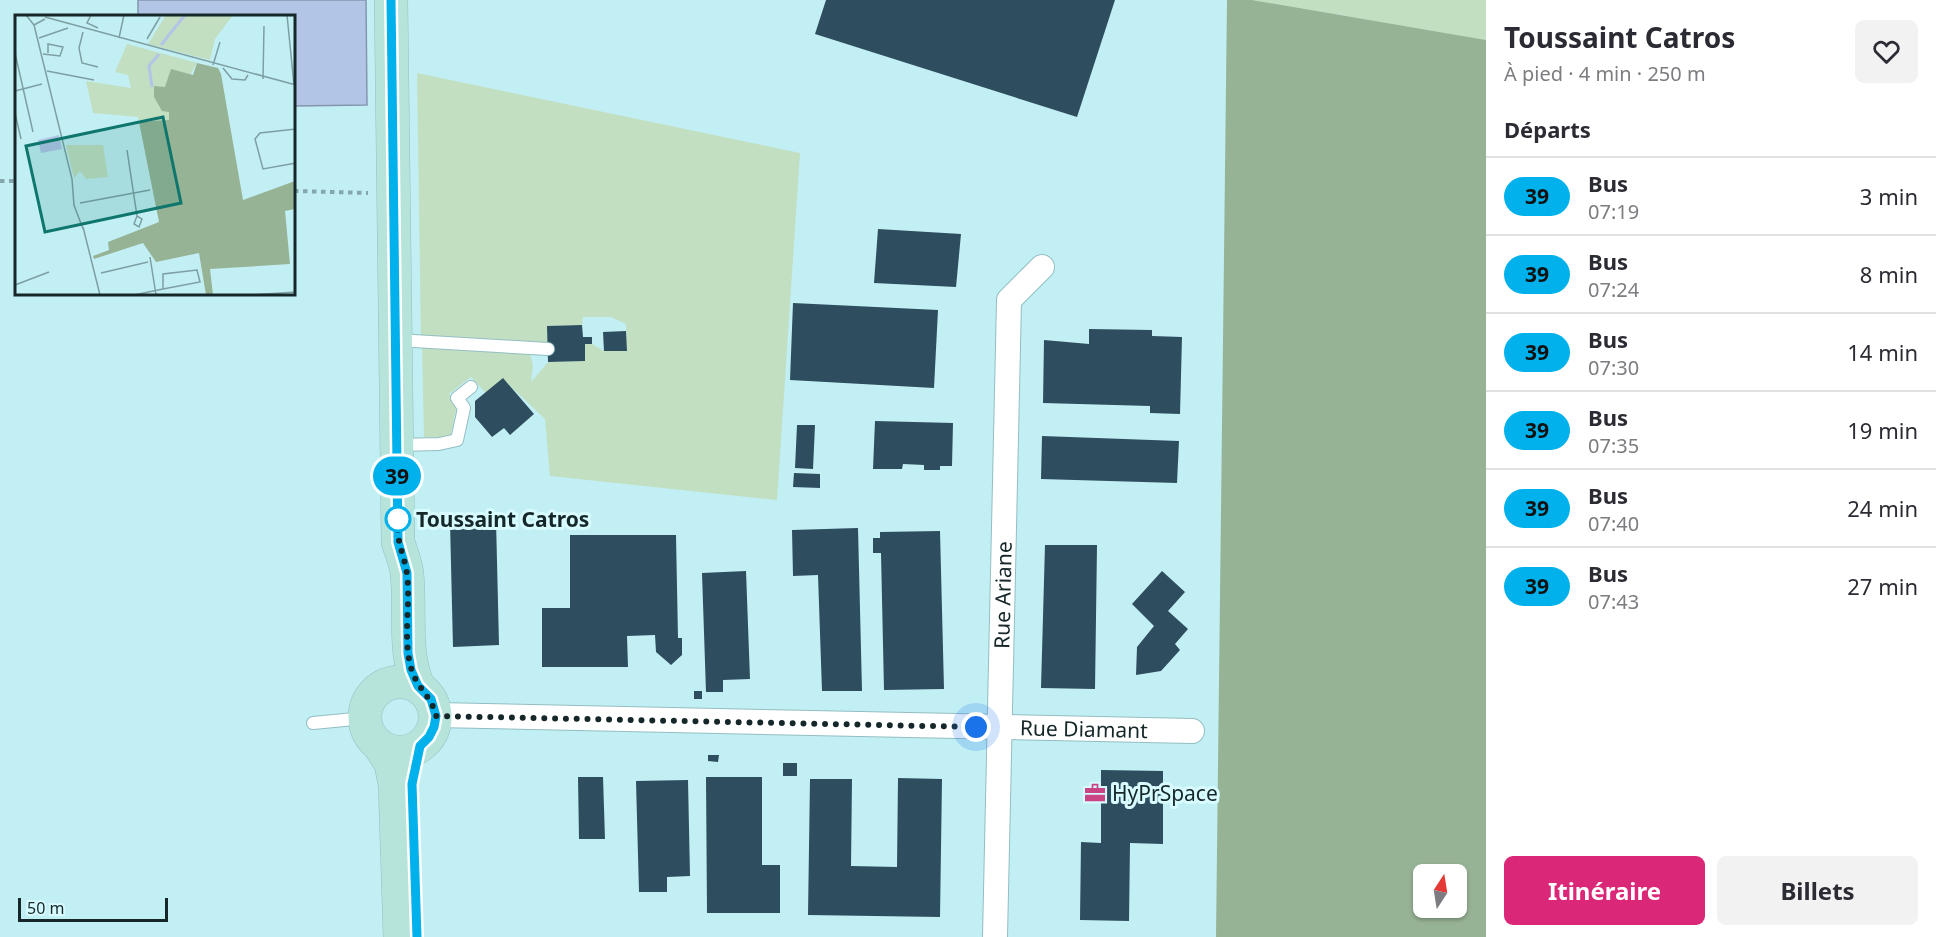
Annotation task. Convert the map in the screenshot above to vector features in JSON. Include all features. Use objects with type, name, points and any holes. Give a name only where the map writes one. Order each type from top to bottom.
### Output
[{"type":"street","points":[[372,731],[389,750],[400,752],[411,750],[420,746],[429,737],[436,716],[431,699],[418,686],[411,670],[408,653],[407,573],[398,542],[391,0]]},
{"type":"street","name":"Rue Ariane","points":[[995,937],[1009,300],[1042,267]]},
{"type":"street","points":[[379,689],[388,671],[391,653],[389,571],[398,542]]},
{"type":"street","points":[[400,937],[395,785],[391,764],[372,731],[366,707],[371,697],[388,684],[398,681],[418,686]]},
{"type":"street","name":"Rue Diamant","points":[[436,716],[1192,731]]},
{"type":"street","points":[[417,937],[412,784],[420,746]]},
{"type":"lane","points":[[396,340],[548,349]]},
{"type":"lane","points":[[397,445],[439,444],[457,440],[464,408],[457,398],[471,387]]},
{"type":"lane","points":[[313,723],[372,731]]},
{"type":"path","points":[[296,191],[394,194]]},
{"type":"green space","points":[[1227,0],[1252,0],[1486,40],[1486,937],[1216,937]]},
{"type":"green space","points":[[1252,0],[1486,0],[1486,40]]},
{"type":"green space","points":[[417,73],[800,153],[777,500],[550,476],[545,419],[503,379],[486,393],[471,377],[449,394],[457,405],[450,437],[424,437],[422,347],[530,354],[533,365],[531,382],[548,362],[585,361],[585,344],[592,344],[604,351],[627,350],[626,324],[611,317],[583,317],[582,325],[547,326],[548,349],[421,341]]},
{"type":"water","points":[[138,0],[366,0],[367,105],[296,106],[296,15],[138,15]]},
{"type":"building","points":[[826,0],[1115,0],[1077,117],[815,34]]},
{"type":"building","points":[[878,229],[961,234],[956,287],[874,283]]},
{"type":"building","points":[[793,303],[938,310],[934,388],[790,380]]},
{"type":"building","points":[[582,325],[583,337],[592,337],[592,344],[585,344],[585,361],[548,362],[547,326]]},
{"type":"building","points":[[1089,329],[1152,330],[1152,336],[1182,337],[1180,414],[1150,413],[1150,406],[1043,403],[1044,340],[1089,344]]},
{"type":"building","points":[[626,331],[627,351],[604,351],[603,332]]},
{"type":"building","points":[[503,378],[534,414],[510,435],[504,428],[492,437],[475,417],[475,401]]},
{"type":"building","points":[[875,421],[953,423],[952,466],[940,466],[940,470],[924,470],[924,465],[903,464],[902,469],[873,469]]},
{"type":"building","points":[[797,425],[815,425],[813,469],[795,468]]},
{"type":"building","points":[[1042,436],[1179,441],[1177,483],[1041,479]]},
{"type":"building","points":[[794,473],[820,474],[820,488],[793,487]]},
{"type":"building","points":[[496,520],[499,645],[453,647],[450,522]]},
{"type":"building","points":[[858,528],[862,691],[822,691],[818,575],[793,576],[792,530]]},
{"type":"building","points":[[940,531],[944,689],[884,690],[881,553],[873,553],[873,538],[880,538],[880,532]]},
{"type":"building","points":[[570,535],[676,535],[678,638],[682,638],[682,655],[671,665],[656,652],[655,635],[627,636],[628,667],[542,667],[542,608],[570,608]]},
{"type":"building","points":[[1045,545],[1097,545],[1095,689],[1041,688]]},
{"type":"building","points":[[746,571],[750,679],[723,680],[723,692],[706,692],[702,573]]},
{"type":"building","points":[[1162,571],[1185,592],[1168,611],[1188,629],[1175,644],[1180,650],[1161,671],[1136,675],[1137,647],[1154,626],[1132,604]]},
{"type":"building","points":[[694,691],[702,691],[702,699],[694,699]]},
{"type":"building","points":[[708,755],[719,755],[718,762],[708,761]]},
{"type":"building","points":[[783,763],[797,763],[797,776],[783,776]]},
{"type":"building","points":[[1101,770],[1163,771],[1163,844],[1130,843],[1129,921],[1080,920],[1081,842],[1101,843]]},
{"type":"building","points":[[578,777],[603,777],[605,839],[579,839]]},
{"type":"building","points":[[706,777],[762,777],[762,865],[780,865],[780,913],[707,913]]},
{"type":"building","points":[[898,778],[942,779],[940,917],[808,915],[810,779],[852,779],[851,866],[897,867]]},
{"type":"building","points":[[688,780],[690,876],[667,877],[667,892],[639,892],[636,781]]},
{"type":"bus line","name":"39","points":[[391,0],[398,542],[407,573],[408,653],[411,670],[418,686],[431,699],[436,716],[429,737],[420,746],[412,784],[417,937]]},
{"type":"place","name":"Toussaint Catros","points":[[398,519]]},
{"type":"place","name":"HyPrSpace","points":[[1095,793]]},
{"type":"route","points":[[398,519],[398,542],[407,573],[408,653],[411,670],[418,686],[431,699],[436,716],[976,727]]}]
